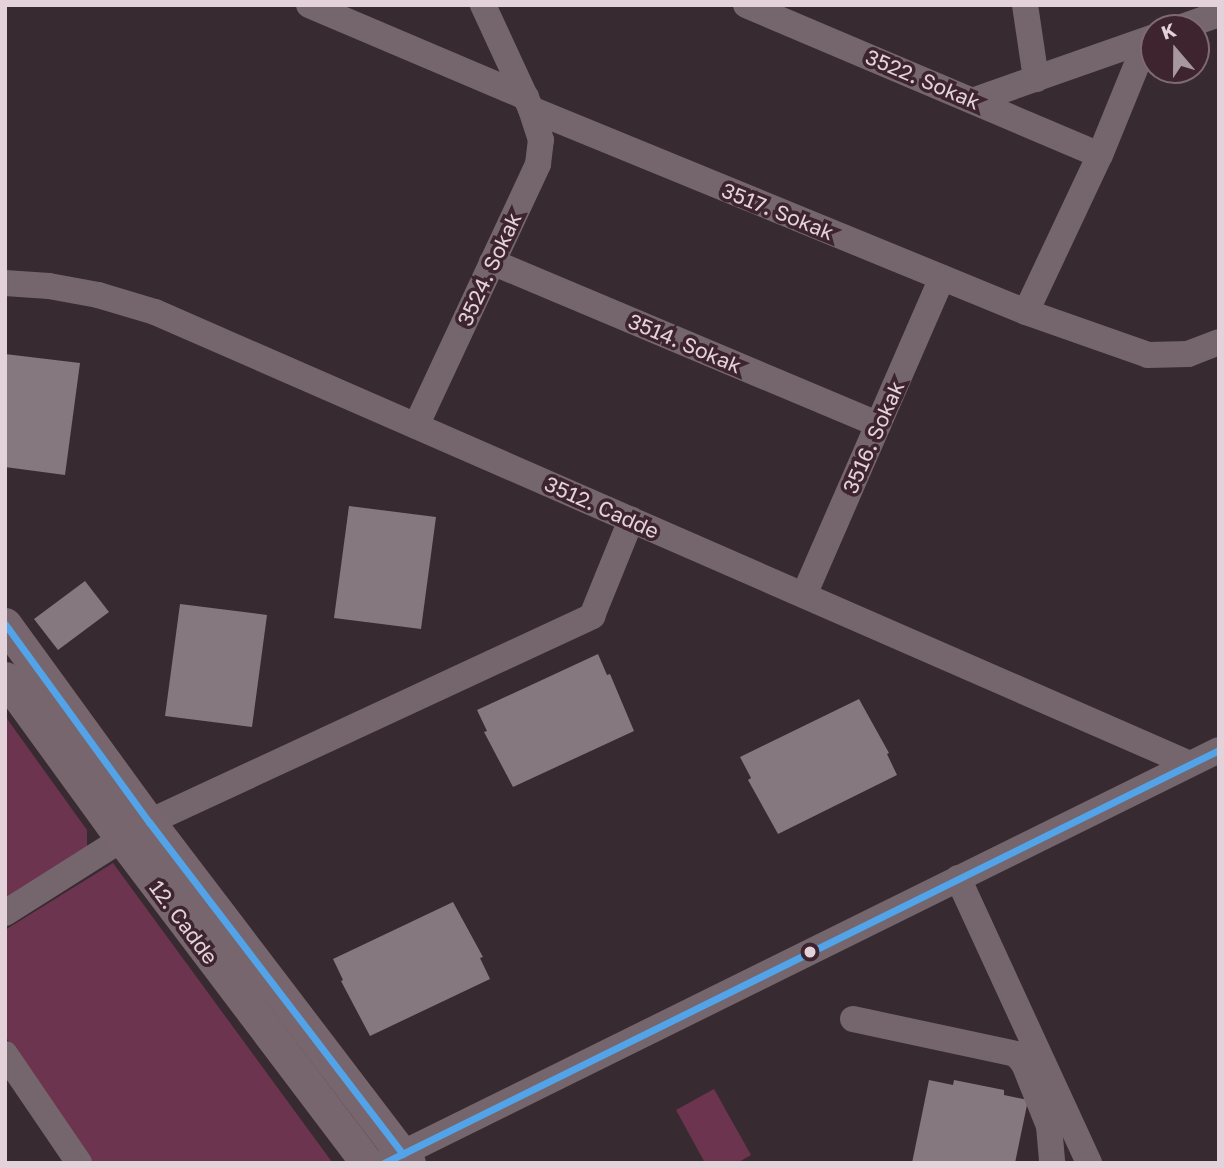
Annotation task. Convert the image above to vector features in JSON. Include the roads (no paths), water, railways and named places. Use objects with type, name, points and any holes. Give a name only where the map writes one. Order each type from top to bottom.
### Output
[{"type":"main road","name":"12. Cadde","points":[[5,624],[135,831],[367,1163]]},
{"type":"main road","name":"12. Cadde","points":[[5,678],[135,831],[398,1160]]},
{"type":"street","name":"3517. Sokak","points":[[309,5],[528,103],[1026,312],[1147,355],[1181,355],[1219,342]]},
{"type":"street","name":"3522. Sokak","points":[[746,5],[1100,155]]},
{"type":"street","points":[[1025,5],[1036,79]]},
{"type":"street","name":"3524. Sokak","points":[[416,426],[538,164],[541,140],[486,6]]},
{"type":"street","points":[[975,100],[1140,42]]},
{"type":"street","points":[[1026,312],[1100,155],[1140,61]]},
{"type":"street","name":"3514. Sokak","points":[[492,262],[878,424]]},
{"type":"street","name":"3516. Sokak","points":[[804,595],[942,278]]},
{"type":"street","name":"3512. Cadde","points":[[5,283],[49,286],[98,295],[155,312],[1190,764]]},
{"type":"street","points":[[5,913],[135,831],[592,616],[631,520]]},
{"type":"street","points":[[398,1160],[1219,750]]},
{"type":"street","points":[[958,878],[1089,1163]]},
{"type":"street","points":[[853,1019],[1016,1054],[1024,1064],[1049,1126],[1052,1163]]},
{"type":"street","points":[[5,1055],[79,1163]]}]
